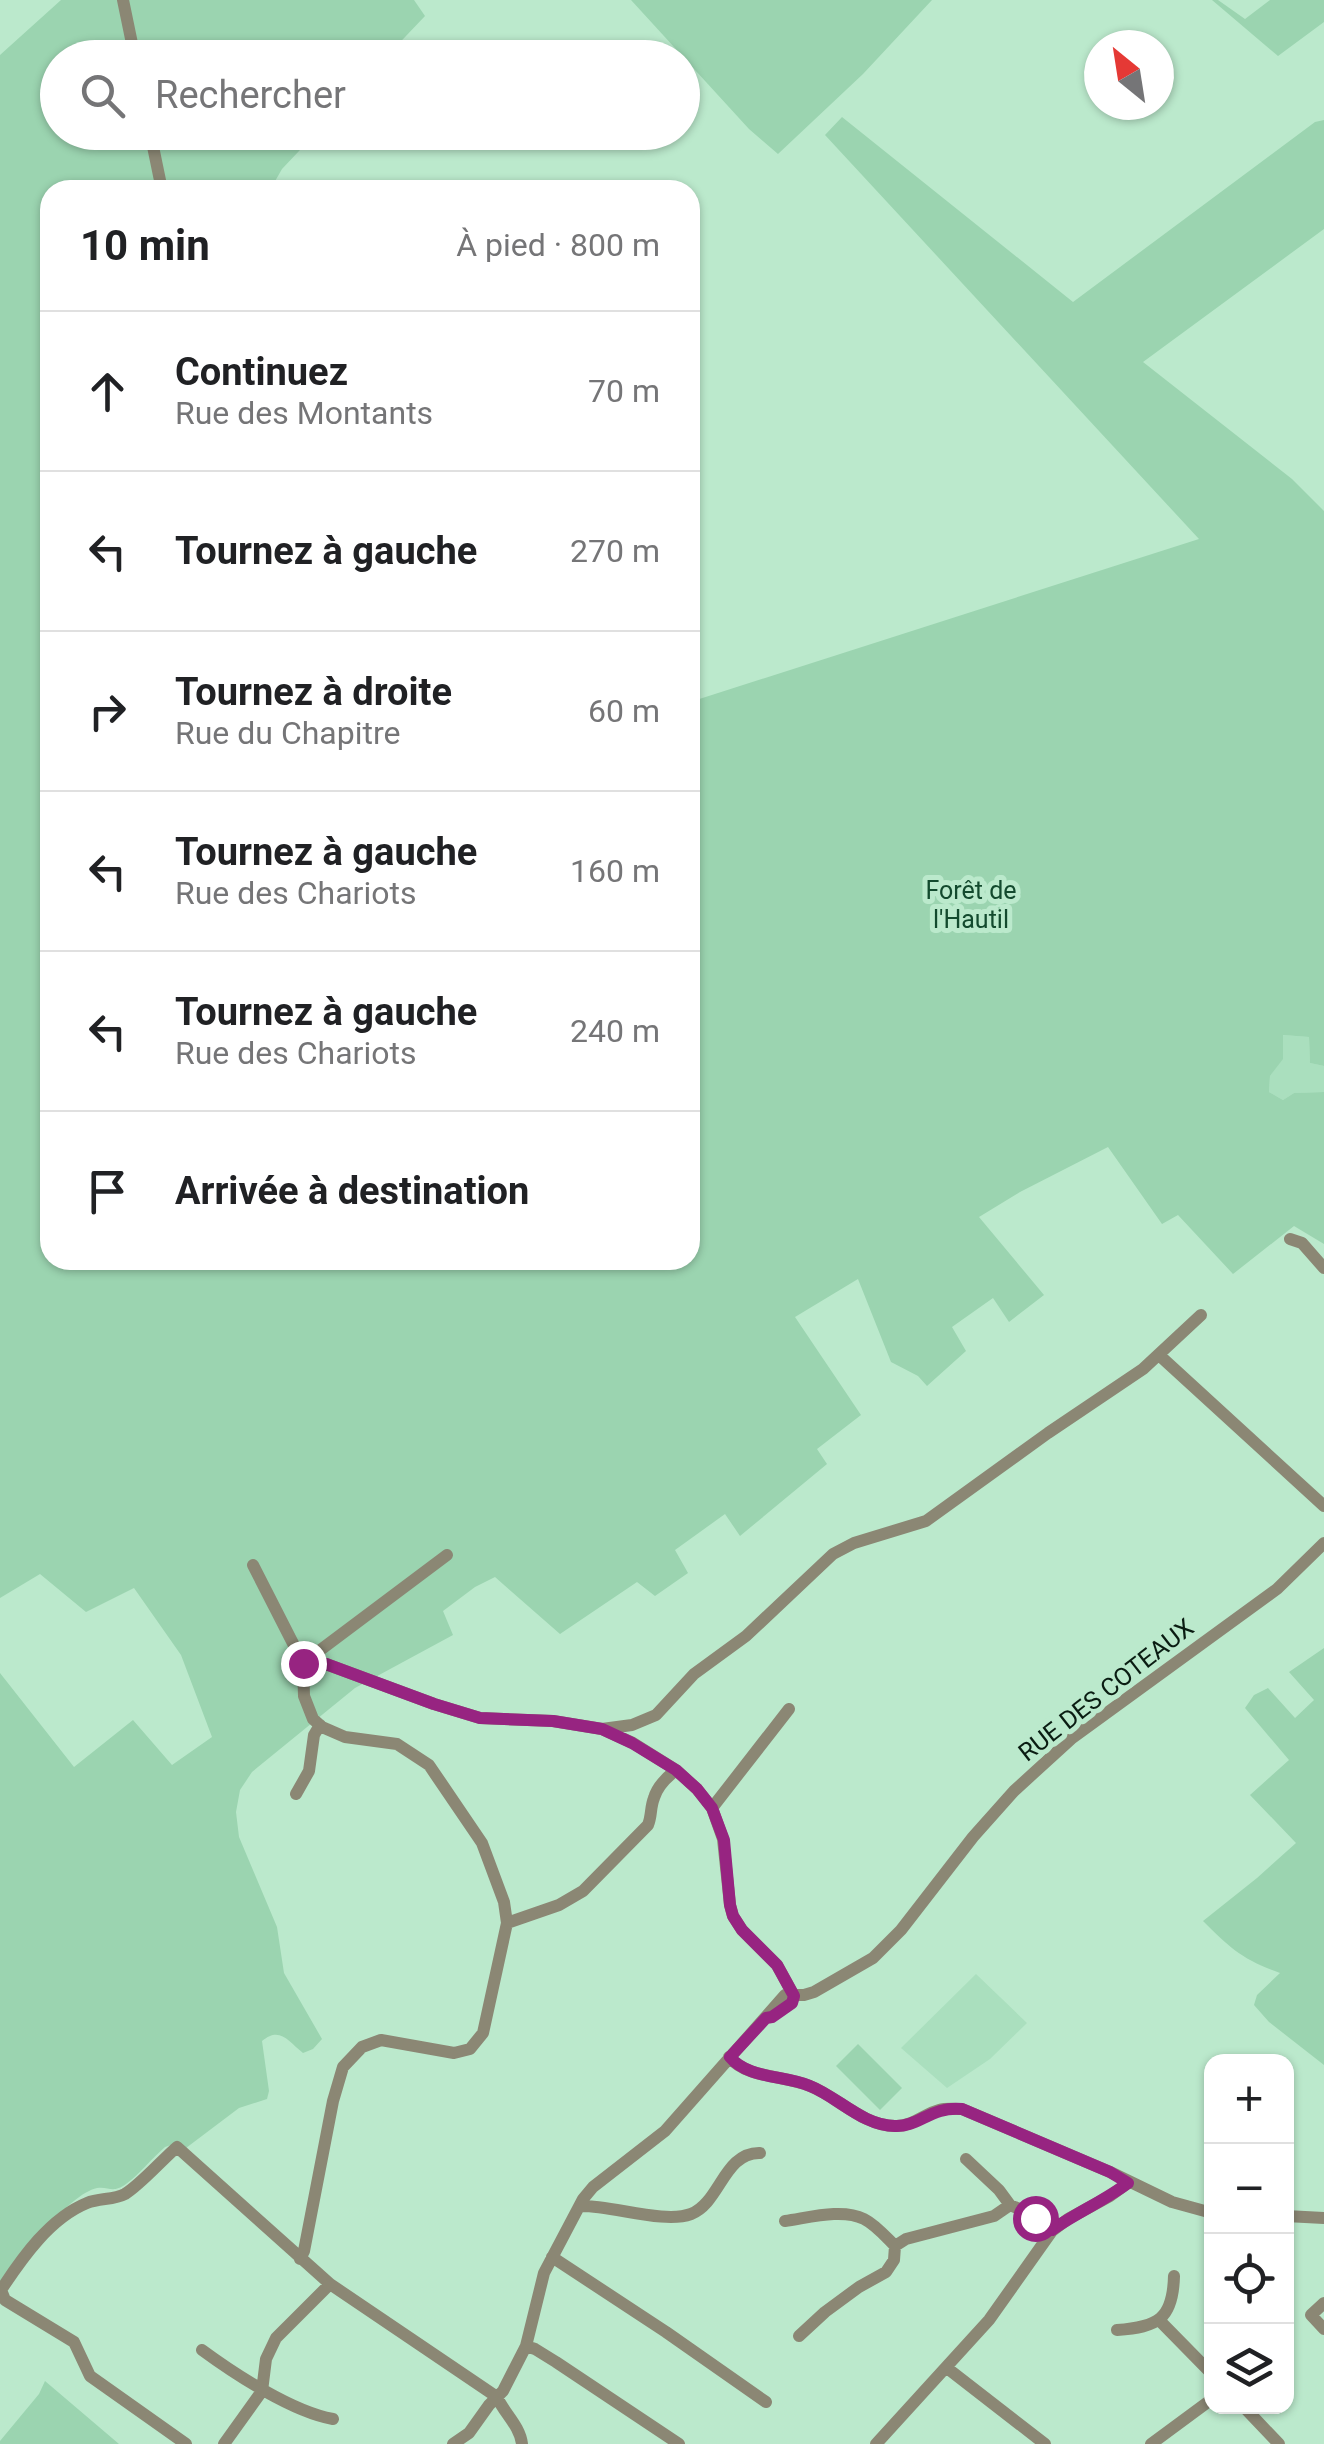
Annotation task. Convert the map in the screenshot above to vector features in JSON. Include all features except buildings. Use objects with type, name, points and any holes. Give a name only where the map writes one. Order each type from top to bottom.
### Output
[{"type":"street","points":[[122,0],[130,40]]},
{"type":"street","points":[[154,150],[160,180]]},
{"type":"street","points":[[1290,1239],[1302,1243],[1324,1268]]},
{"type":"street","points":[[602,1729],[632,1725],[656,1715],[694,1674],[746,1636],[834,1554],[854,1543],[926,1520],[1144,1370],[1201,1315]]},
{"type":"street","points":[[1159,1354],[1324,1506]]},
{"type":"street","name":"RUE DES COTEAUX","points":[[453,2444],[469,2433],[503,2390],[526,2346],[538,2291],[552,2257],[593,2187],[665,2130],[785,1995],[804,1995],[821,1989],[874,1958],[902,1930],[1014,1790],[1071,1739],[1277,1589],[1324,1543]]},
{"type":"street","points":[[303,1663],[447,1555]]},
{"type":"street","points":[[254,1565],[303,1663],[304,1696],[313,1719],[345,1737],[397,1744],[429,1765],[482,1843],[504,1902],[507,1923],[483,2033],[470,2049],[454,2053],[382,2040],[356,2052],[343,2068],[300,2260]]},
{"type":"street","points":[[303,1663],[326,1664],[480,1718],[553,1721],[602,1729],[676,1770],[712,1808],[724,1840],[733,1916],[777,1965],[794,1996]]},
{"type":"street","points":[[712,1808],[789,1709]]},
{"type":"street","points":[[296,1794],[309,1772],[314,1735],[320,1725]]},
{"type":"street","points":[[507,1923],[559,1905],[593,1882],[648,1825],[654,1797],[676,1770]]},
{"type":"street","points":[[730,2057],[750,2071],[807,2084],[883,2124],[896,2126],[940,2110],[962,2109],[1172,2202],[1204,2211]]},
{"type":"street","points":[[186,2444],[90,2376],[74,2342],[5,2300],[0,2290],[41,2237],[69,2213],[88,2202],[123,2196],[177,2147],[330,2284],[497,2396],[521,2434],[522,2444]]},
{"type":"street","points":[[580,2206],[600,2205],[667,2216],[689,2214],[701,2208],[737,2162],[752,2152],[760,2153]]},
{"type":"street","points":[[966,2159],[1010,2205],[1052,2230]]},
{"type":"street","points":[[876,2444],[989,2320],[1052,2230],[1128,2183]]},
{"type":"street","points":[[895,2246],[994,2216],[1010,2205]]},
{"type":"street","points":[[784,2221],[838,2214],[863,2218],[895,2246]]},
{"type":"street","points":[[1294,2216],[1324,2218]]},
{"type":"street","points":[[799,2336],[859,2287],[886,2272],[894,2260],[895,2246]]},
{"type":"street","points":[[552,2257],[766,2402]]},
{"type":"street","points":[[1118,2330],[1143,2328],[1159,2320],[1173,2300],[1174,2276]]},
{"type":"street","points":[[224,2444],[263,2388],[266,2359],[276,2338],[330,2284]]},
{"type":"street","points":[[1324,2302],[1311,2315],[1324,2329]]},
{"type":"street","points":[[1159,2320],[1204,2366]]},
{"type":"street","points":[[526,2346],[679,2444]]},
{"type":"street","points":[[202,2350],[314,2416],[333,2419]]},
{"type":"street","points":[[948,2368],[1045,2444]]},
{"type":"street","points":[[1151,2444],[1204,2406]]},
{"type":"street","points":[[1251,2414],[1280,2444]]},
{"type":"shaded area","points":[[1282,1035],[1309,1037],[1310,1063],[1324,1066],[1324,1092],[1294,1093],[1283,1100],[1269,1092],[1270,1076],[1283,1058]]},
{"type":"shaded area","points":[[976,1974],[1027,2023],[990,2059],[947,2088],[901,2048]]},
{"type":"green space","name":"Forêt de l'Hautil","points":[[61,0],[414,0],[425,16],[402,40],[40,40],[40,150],[300,150],[276,180],[40,180],[40,1270],[700,1270],[700,699],[1199,539],[825,135],[842,117],[1073,302],[1315,122],[1324,120],[1324,229],[1143,362],[1292,479],[1324,511],[1324,1066],[1310,1063],[1309,1037],[1283,1035],[1283,1059],[1270,1076],[1269,1092],[1283,1100],[1294,1093],[1324,1092],[1324,1244],[1294,1226],[1233,1274],[1178,1215],[1162,1224],[1108,1147],[979,1217],[1044,1295],[1009,1322],[993,1298],[952,1327],[966,1351],[927,1386],[918,1376],[891,1362],[858,1279],[795,1317],[861,1415],[817,1449],[827,1464],[740,1536],[725,1514],[675,1550],[688,1573],[655,1596],[637,1582],[560,1634],[495,1577],[475,1587],[443,1611],[453,1635],[355,1688],[252,1772],[240,1790],[236,1812],[239,1837],[277,1927],[284,1973],[322,2039],[303,2053],[279,2035],[262,2041],[267,2099],[239,2108],[186,2148],[165,2147],[121,2187],[97,2188],[83,2194],[54,2220],[26,2256],[0,2305],[0,1673],[74,1767],[133,1720],[172,1765],[212,1737],[181,1655],[134,1588],[86,1612],[40,1574],[0,1598],[0,55]]},
{"type":"green space","points":[[631,0],[932,0],[863,74],[778,154],[700,75],[700,40],[668,40]]},
{"type":"green space","points":[[1212,0],[1245,19],[1270,0],[1324,0],[1324,22],[1278,56]]},
{"type":"green space","points":[[1324,1648],[1324,2065],[1269,2022],[1254,2005],[1257,1995],[1280,1973],[1238,1952],[1203,1921],[1296,1843],[1250,1795],[1289,1760],[1245,1708],[1254,1695],[1268,1688],[1295,1718],[1314,1700],[1289,1672]]},
{"type":"green space","points":[[858,2044],[902,2088],[880,2110],[836,2066]]},
{"type":"green space","points":[[45,2381],[119,2444],[0,2444]]},
{"type":"route","points":[[303,1663],[326,1664],[480,1718],[553,1721],[602,1729],[676,1770],[712,1808],[724,1840],[733,1916],[777,1965],[794,1996],[792,2003],[766,2018],[730,2057],[750,2071],[807,2084],[871,2121],[896,2126],[940,2110],[962,2109],[1128,2183],[1052,2230],[1035,2218]]}]
